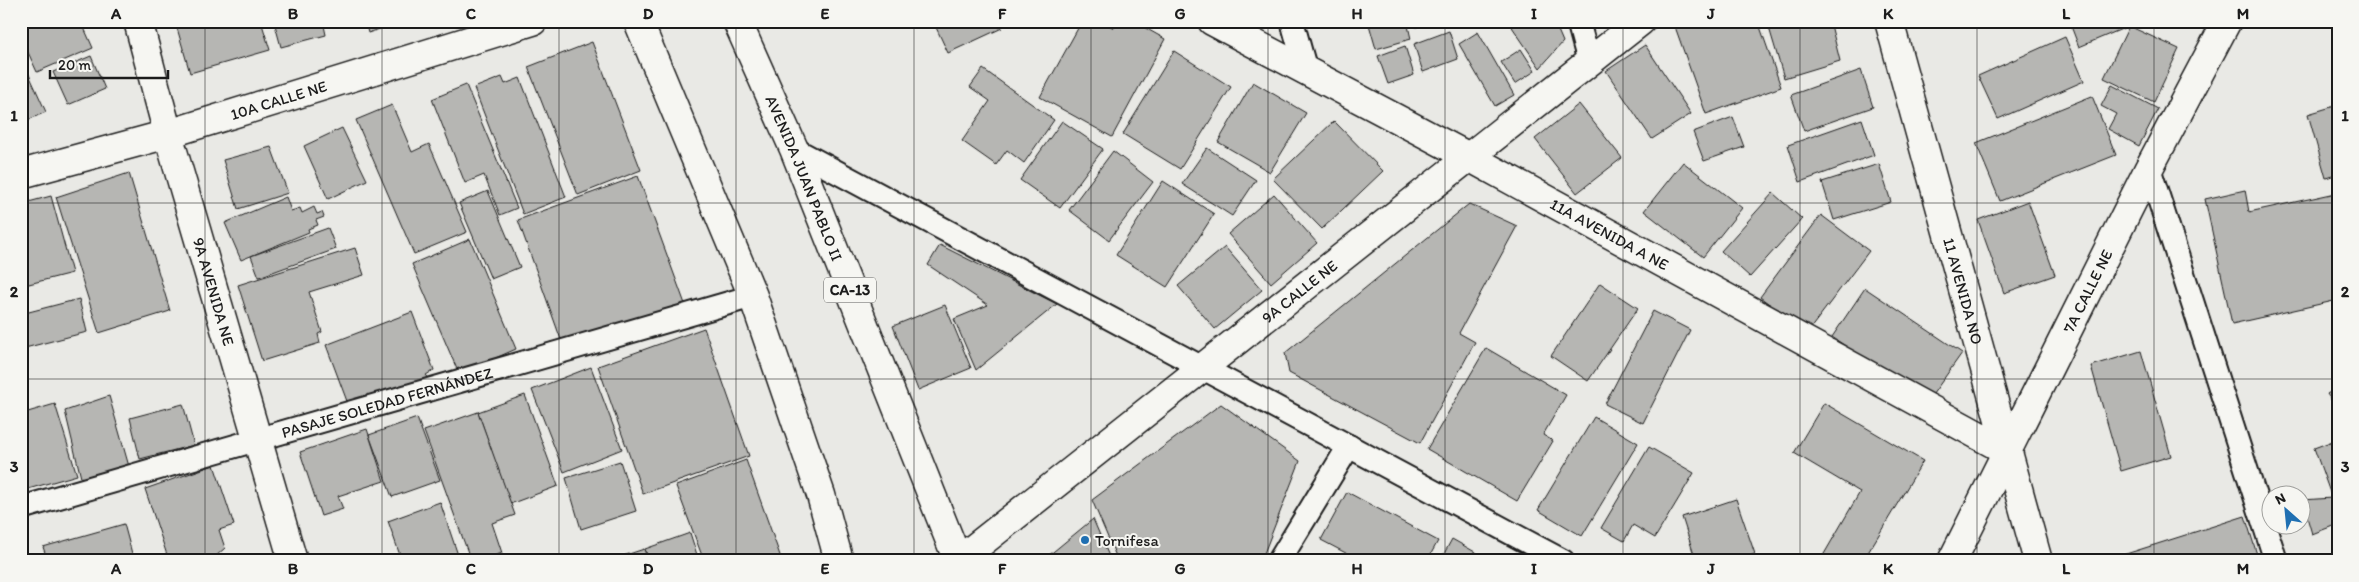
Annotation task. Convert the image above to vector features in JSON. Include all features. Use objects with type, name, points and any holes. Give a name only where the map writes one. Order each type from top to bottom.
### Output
[{"type":"main road","name":"9A AVENIDA NE","points":[[138,21],[168,134],[256,440],[293,561]]},
{"type":"main road","name":"10A CALLE NE","points":[[21,174],[168,134],[533,21]]},
{"type":"main road","points":[[638,21],[753,296],[821,495],[839,561]]},
{"type":"main road","name":"AVENIDA JUAN PABLO II","points":[[736,21],[794,149],[958,561]]},
{"type":"main road","name":"11A AVENIDA A NE","points":[[1212,21],[1469,157],[2007,451]]},
{"type":"main road","name":"9A CALLE NE","points":[[958,561],[1641,21]]},
{"type":"main road","name":"11 AVENIDA NO","points":[[1889,21],[2038,561]]},
{"type":"main road","name":"7A CALLE NE","points":[[1952,561],[2149,168],[2227,21]]},
{"type":"lane","points":[[1292,21],[1306,71]]},
{"type":"lane","points":[[1578,21],[1589,62]]},
{"type":"lane","points":[[794,149],[1563,561]]},
{"type":"lane","points":[[2149,168],[2276,561]]},
{"type":"lane","name":"PASAJE SOLEDAD FERNÁNDEZ","points":[[21,508],[753,296]]},
{"type":"lane","points":[[1279,561],[1348,446]]},
{"type":"building","points":[[21,21],[81,21],[93,48],[37,72],[21,37]]},
{"type":"building","points":[[175,21],[261,21],[270,50],[190,73]]},
{"type":"building","points":[[274,21],[323,21],[326,35],[281,47]]},
{"type":"building","points":[[365,21],[403,21],[368,33]]},
{"type":"building","points":[[933,21],[999,21],[1002,28],[948,53]]},
{"type":"building","points":[[1082,21],[1101,21],[1114,28],[1118,21],[1133,21],[1165,39],[1112,137],[1040,97]]},
{"type":"building","points":[[1368,21],[1407,21],[1411,39],[1376,49]]},
{"type":"building","points":[[1415,21],[1439,21],[1416,27]]},
{"type":"building","points":[[1508,21],[1554,21],[1563,42],[1540,68]]},
{"type":"building","points":[[1673,21],[1758,21],[1781,87],[1706,114]]},
{"type":"building","points":[[1767,21],[1830,21],[1840,61],[1784,78]]},
{"type":"building","points":[[2069,21],[2127,21],[2129,26],[2079,47]]},
{"type":"building","points":[[2129,26],[2179,49],[2154,102],[2104,78]]},
{"type":"building","points":[[1449,31],[1458,59],[1423,72],[1414,44]]},
{"type":"building","points":[[1478,32],[1514,95],[1495,106],[1459,44]]},
{"type":"building","points":[[2065,37],[2084,81],[1998,119],[1978,76]]},
{"type":"building","points":[[592,42],[641,170],[578,195],[528,67]]},
{"type":"building","points":[[1645,45],[1691,114],[1652,139],[1606,71]]},
{"type":"building","points":[[1405,46],[1414,75],[1388,84],[1378,56]]},
{"type":"building","points":[[1521,49],[1535,71],[1515,84],[1501,62]]},
{"type":"building","points":[[1174,51],[1231,87],[1180,169],[1123,134]]},
{"type":"building","points":[[91,56],[105,89],[68,105],[53,72]]},
{"type":"building","points":[[21,57],[46,112],[21,123]]},
{"type":"building","points":[[983,69],[1054,120],[1024,163],[1007,150],[996,165],[962,141],[990,101],[970,87]]},
{"type":"building","points":[[1861,70],[1873,107],[1804,131],[1791,95]]},
{"type":"building","points":[[502,77],[505,84],[520,78],[566,197],[523,214],[474,88]]},
{"type":"building","points":[[1253,82],[1306,113],[1270,172],[1218,142]]},
{"type":"building","points":[[466,85],[517,208],[500,215],[484,175],[465,183],[432,99]]},
{"type":"building","points":[[2112,85],[2158,109],[2139,146],[2108,129],[2116,114],[2101,106]]},
{"type":"building","points":[[2092,96],[2116,155],[2000,201],[1976,143]]},
{"type":"building","points":[[1579,104],[1622,158],[1577,193],[1535,139]]},
{"type":"building","points":[[392,105],[412,152],[429,144],[467,232],[414,254],[356,120]]},
{"type":"building","points":[[2338,105],[2338,174],[2326,178],[2308,114]]},
{"type":"building","points":[[1733,117],[1744,147],[1704,161],[1693,132]]},
{"type":"building","points":[[1862,119],[1874,155],[1800,182],[1788,145]]},
{"type":"building","points":[[1062,121],[1103,149],[1060,208],[1020,180]]},
{"type":"building","points":[[1334,121],[1383,171],[1322,229],[1273,179]]},
{"type":"building","points":[[342,128],[367,180],[328,199],[304,146]]},
{"type":"building","points":[[271,147],[288,193],[238,209],[223,160]]},
{"type":"building","points":[[1207,148],[1256,180],[1232,216],[1182,184]]},
{"type":"building","points":[[1113,151],[1153,182],[1109,240],[1069,210]]},
{"type":"building","points":[[1683,162],[1742,208],[1703,257],[1644,211]]},
{"type":"building","points":[[1879,164],[1891,202],[1834,220],[1822,182]]},
{"type":"building","points":[[129,173],[170,311],[99,333],[56,197]]},
{"type":"building","points":[[638,176],[685,304],[564,348],[518,220]]},
{"type":"building","points":[[1163,181],[1214,214],[1167,287],[1116,255]]},
{"type":"building","points":[[2245,190],[2249,212],[2336,193],[2338,300],[2232,324],[2205,199]]},
{"type":"building","points":[[488,191],[520,267],[491,279],[459,203]]},
{"type":"building","points":[[1773,193],[1802,219],[1750,277],[1721,251]]},
{"type":"building","points":[[1274,194],[1317,243],[1271,283],[1228,234]]},
{"type":"building","points":[[51,196],[72,273],[25,285],[21,270],[21,204]]},
{"type":"building","points":[[286,197],[291,211],[300,208],[302,213],[314,207],[317,214],[322,212],[324,217],[316,220],[318,225],[308,229],[309,232],[241,260],[225,223]]},
{"type":"building","points":[[2028,201],[2055,275],[2004,293],[1978,220]]},
{"type":"building","points":[[1469,204],[1517,226],[1459,333],[1475,342],[1420,443],[1289,373],[1285,353]]},
{"type":"building","points":[[1821,215],[1869,251],[1807,333],[1760,297]]},
{"type":"building","points":[[328,228],[336,249],[259,277],[251,256]]},
{"type":"building","points":[[470,239],[516,349],[459,374],[412,264]]},
{"type":"building","points":[[940,245],[1057,304],[976,370],[954,319],[988,305],[928,265]]},
{"type":"building","points":[[1225,247],[1262,290],[1215,329],[1178,286]]},
{"type":"building","points":[[355,248],[364,275],[309,292],[322,332],[318,334],[320,343],[262,361],[238,285]]},
{"type":"building","points":[[1600,283],[1638,308],[1588,381],[1551,356]]},
{"type":"building","points":[[1865,288],[1962,353],[1928,401],[1832,337]]},
{"type":"building","points":[[79,299],[87,332],[21,349],[21,314]]},
{"type":"building","points":[[945,305],[971,368],[918,390],[893,326]]},
{"type":"building","points":[[1653,311],[1690,330],[1643,423],[1605,404]]},
{"type":"building","points":[[412,312],[434,370],[426,375],[432,382],[351,412],[326,345]]},
{"type":"building","points":[[704,328],[749,456],[643,494],[598,366]]},
{"type":"building","points":[[1486,348],[1566,395],[1543,435],[1553,441],[1517,501],[1427,449]]},
{"type":"building","points":[[2141,351],[2171,456],[2121,471],[2091,366]]},
{"type":"building","points":[[591,367],[622,449],[564,472],[532,390]]},
{"type":"building","points":[[2338,387],[2338,410],[2327,394]]},
{"type":"building","points":[[525,395],[558,486],[510,504],[478,412]]},
{"type":"building","points":[[109,396],[130,470],[82,482],[65,411]]},
{"type":"building","points":[[1824,403],[1923,461],[1863,561],[1820,561],[1860,492],[1794,453]]},
{"type":"building","points":[[55,404],[77,475],[28,489],[21,466],[21,414]]},
{"type":"building","points":[[183,404],[194,445],[140,459],[130,418]]},
{"type":"building","points":[[1221,404],[1300,461],[1261,561],[1118,561],[1092,500]]},
{"type":"building","points":[[478,412],[515,515],[492,523],[502,553],[479,561],[471,561],[424,431]]},
{"type":"building","points":[[1594,417],[1638,443],[1582,536],[1538,510]]},
{"type":"building","points":[[417,418],[440,480],[392,497],[369,435]]},
{"type":"building","points":[[367,429],[384,481],[338,496],[343,509],[321,516],[300,452]]},
{"type":"building","points":[[2338,439],[2338,524],[2312,534],[2312,499],[2332,498],[2314,448]]},
{"type":"building","points":[[1649,447],[1694,473],[1655,538],[1633,525],[1624,541],[1601,528]]},
{"type":"building","points":[[746,460],[782,561],[704,561],[676,486]]},
{"type":"building","points":[[620,461],[636,511],[581,529],[566,478]]},
{"type":"building","points":[[214,465],[234,525],[219,530],[225,548],[216,556],[217,561],[169,561],[145,489]]},
{"type":"building","points":[[1347,492],[1438,541],[1427,561],[1361,561],[1321,540]]},
{"type":"building","points":[[1736,499],[1755,554],[1734,561],[1696,561],[1682,517]]},
{"type":"building","points":[[440,502],[460,561],[402,561],[388,521]]},
{"type":"building","points":[[2245,516],[2259,561],[2104,561]]},
{"type":"building","name":"Tornifesa","points":[[1093,519],[1111,561],[1042,561]]},
{"type":"building","points":[[124,524],[134,561],[48,561],[43,547]]},
{"type":"building","points":[[690,533],[699,561],[649,561],[645,549]]},
{"type":"building","points":[[1452,539],[1491,561],[1440,561]]},
{"type":"building","points":[[644,549],[648,561],[608,561]]},
{"type":"place","name":"Tornifesa","points":[[1085,540]]}]
